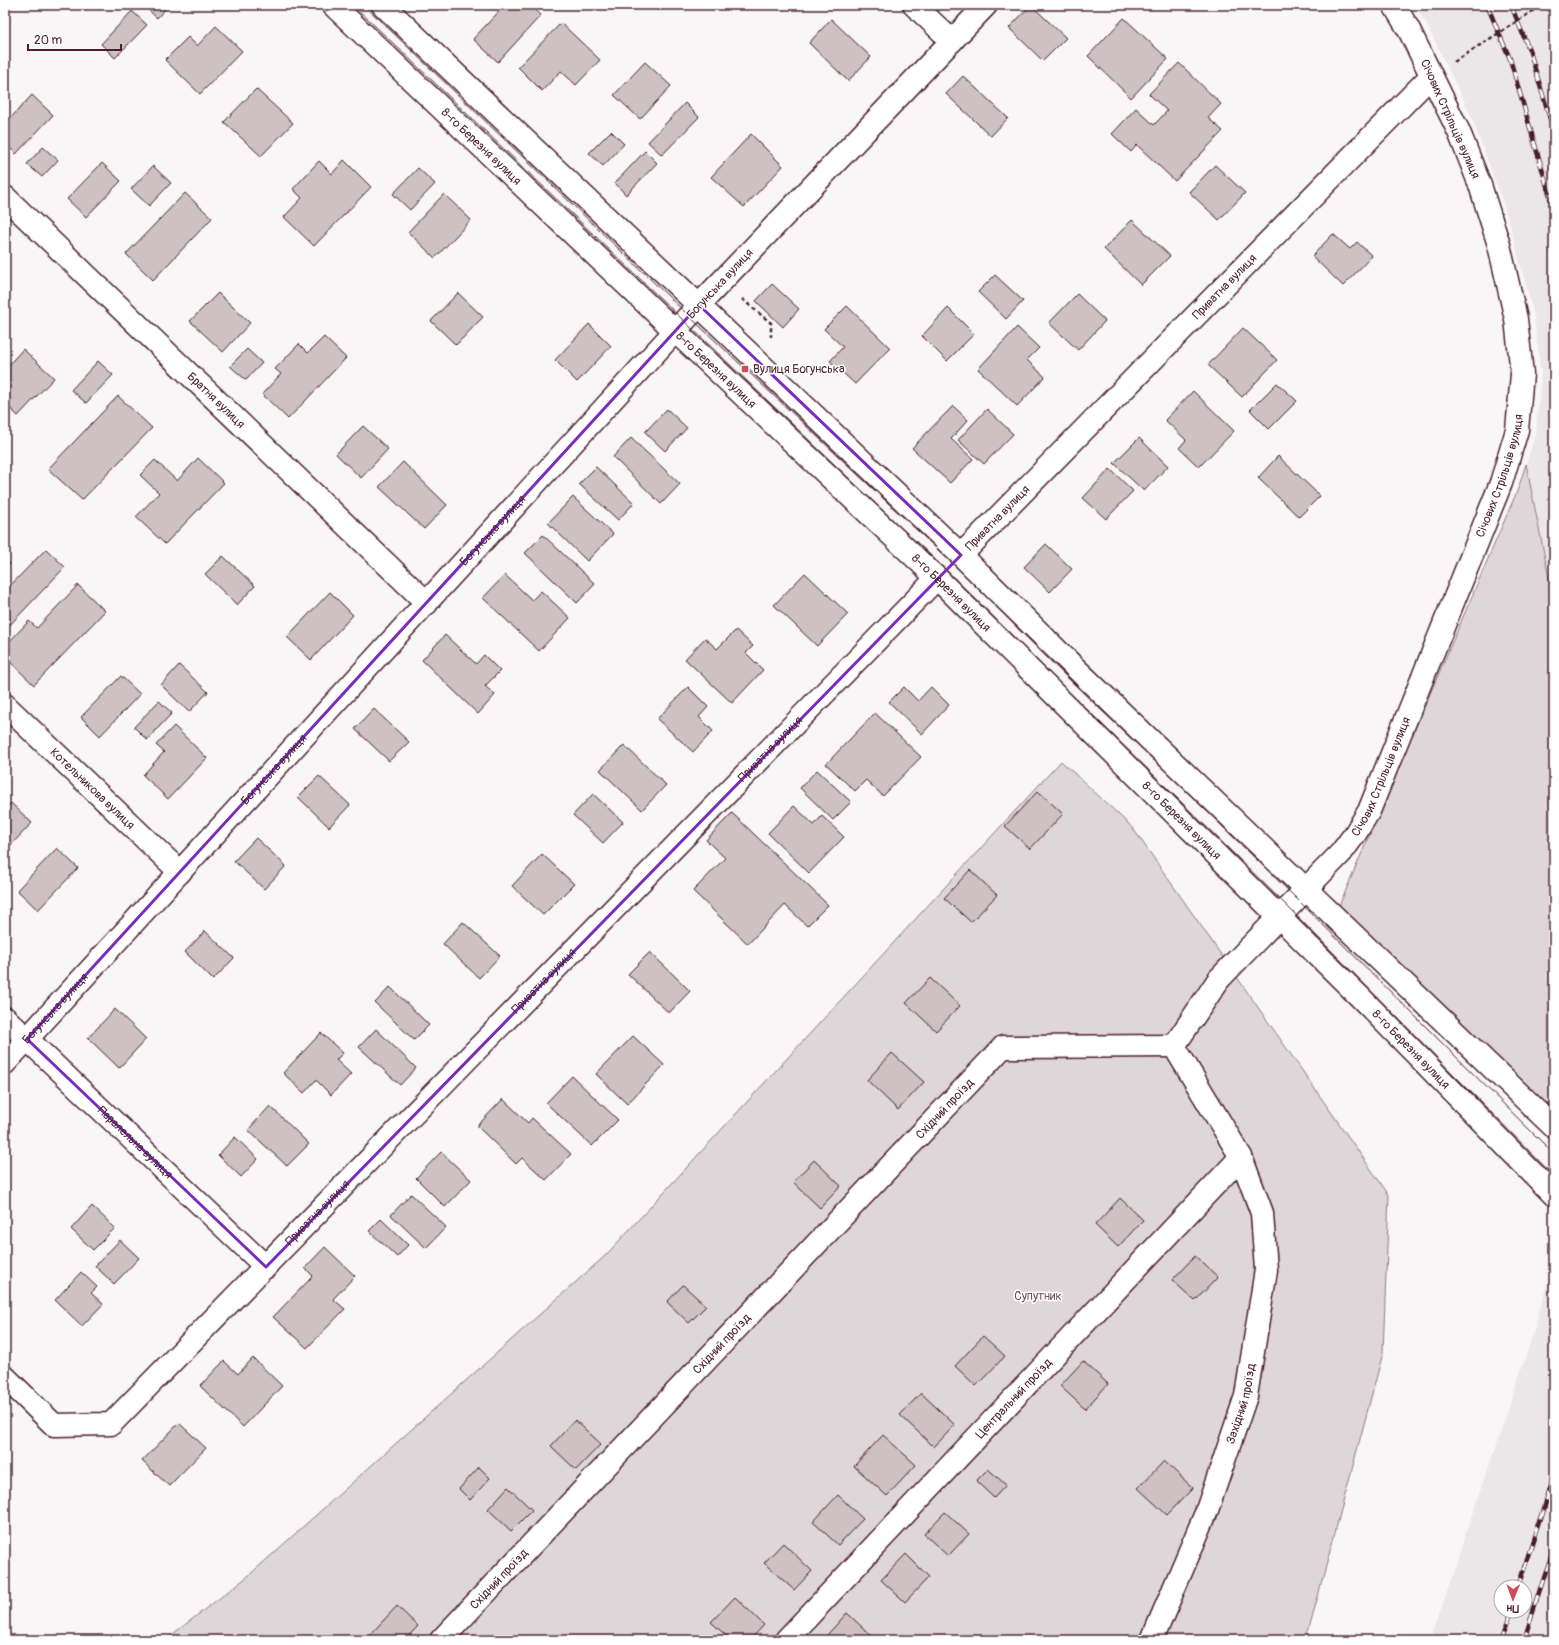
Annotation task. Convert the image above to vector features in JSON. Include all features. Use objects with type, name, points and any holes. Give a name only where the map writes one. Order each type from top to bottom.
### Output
[{"type":"street","name":"8-го Березня вулиця","points":[[333,5],[937,578],[1279,916],[1554,1195]]},
{"type":"street","points":[[383,5],[961,555],[1074,667],[1554,1127]]},
{"type":"street","points":[[914,5],[952,41]]},
{"type":"street","name":"Богунська вулиця","points":[[5,1063],[699,305],[986,5]]},
{"type":"street","name":"Січових Стрільців вулиця","points":[[1174,1046],[1219,979],[1341,853],[1369,811],[1500,483],[1517,430],[1522,374],[1516,319],[1499,245],[1480,185],[1458,132],[1409,30],[1394,5]]},
{"type":"street","name":"Приватна вулиця","points":[[5,1378],[54,1425],[111,1424],[266,1267],[937,578],[1431,76]]},
{"type":"street","name":"Братня вулиця","points":[[5,197],[427,603]]},
{"type":"street","name":"Котельникова вулиця","points":[[5,705],[180,872]]},
{"type":"street","name":"Паралельна вулиця","points":[[5,1018],[266,1267]]},
{"type":"street","name":"Східний проїзд","points":[[441,1640],[1003,1047],[1174,1046]]},
{"type":"street","name":"Західний проїзд","points":[[1152,1640],[1206,1513],[1246,1396],[1266,1270],[1262,1213],[1241,1157],[1174,1046]]},
{"type":"street","name":"Центральний проїзд","points":[[786,1640],[1241,1157]]},
{"type":"path","points":[[1431,76],[1542,5]]},
{"type":"highlighted area","points":[[699,305],[961,555],[266,1267],[27,1039]]},
{"type":"shaded area","points":[[1415,5],[1554,5],[1554,603],[1526,464],[1536,433],[1541,374],[1534,315],[1507,214],[1471,115],[1425,21]]},
{"type":"shaded area","points":[[1554,1264],[1554,1640],[1431,1640],[1526,1356]]},
{"type":"green space","points":[[1526,464],[1554,603],[1554,1116],[1339,906],[1518,489]]},
{"type":"green space","name":"Супутник","points":[[1061,761],[1132,827],[1389,1195],[1383,1353],[1310,1626],[1303,1640],[165,1640],[247,1577],[606,1255]]},
{"type":"building","points":[[143,5],[169,5],[157,18]]},
{"type":"building","points":[[505,5],[530,5],[541,15],[498,62],[473,39]]},
{"type":"building","points":[[1031,5],[1066,38],[1043,61],[1009,28]]},
{"type":"building","points":[[132,11],[147,25],[115,58],[101,44]]},
{"type":"building","points":[[1124,18],[1168,59],[1131,98],[1088,56]]},
{"type":"building","points":[[831,19],[871,57],[848,81],[809,43]]},
{"type":"building","points":[[561,23],[600,60],[576,85],[561,71],[542,91],[518,67]]},
{"type":"building","points":[[216,26],[242,51],[200,94],[165,60],[188,37],[197,46]]},
{"type":"building","points":[[645,62],[671,86],[640,119],[614,95]]},
{"type":"building","points":[[1179,63],[1221,104],[1208,118],[1223,131],[1175,181],[1137,145],[1131,152],[1112,134],[1136,108],[1154,125],[1167,111],[1149,94]]},
{"type":"building","points":[[963,76],[1008,118],[991,136],[946,94]]},
{"type":"building","points":[[256,89],[293,123],[261,156],[224,122]]},
{"type":"building","points":[[32,95],[53,115],[16,154],[5,143],[5,124]]},
{"type":"building","points":[[685,103],[699,117],[662,155],[648,142]]},
{"type":"building","points":[[611,131],[624,144],[603,166],[589,153]]},
{"type":"building","points":[[751,134],[783,166],[744,207],[711,177]]},
{"type":"building","points":[[43,147],[58,160],[42,177],[27,164]]},
{"type":"building","points":[[645,151],[657,163],[626,195],[615,183]]},
{"type":"building","points":[[344,160],[371,187],[314,246],[284,217],[302,198],[293,189],[319,161],[332,174]]},
{"type":"building","points":[[102,163],[121,181],[86,217],[67,199]]},
{"type":"building","points":[[1215,165],[1245,193],[1219,220],[1189,192]]},
{"type":"building","points":[[153,166],[171,183],[149,206],[131,189]]},
{"type":"building","points":[[418,168],[435,184],[410,210],[393,194]]},
{"type":"building","points":[[185,193],[212,218],[153,280],[126,254]]},
{"type":"building","points":[[444,194],[471,220],[435,258],[408,232]]},
{"type":"building","points":[[1132,220],[1170,256],[1141,285],[1104,249]]},
{"type":"building","points":[[1333,234],[1350,249],[1357,242],[1372,256],[1343,286],[1312,256]]},
{"type":"building","points":[[995,275],[1023,301],[1006,319],[978,292]]},
{"type":"building","points":[[772,284],[799,309],[783,327],[756,301]]},
{"type":"building","points":[[218,293],[250,323],[223,352],[190,321]]},
{"type":"building","points":[[458,293],[483,317],[456,345],[431,321]]},
{"type":"building","points":[[1077,294],[1105,321],[1078,350],[1049,323]]},
{"type":"building","points":[[847,306],[890,348],[855,384],[830,361],[843,347],[824,329]]},
{"type":"building","points":[[948,308],[974,334],[947,361],[922,336]]},
{"type":"building","points":[[589,324],[611,346],[577,382],[555,360]]},
{"type":"building","points":[[1017,327],[1039,348],[1027,360],[1045,377],[1017,406],[978,369]]},
{"type":"building","points":[[1243,328],[1277,360],[1242,397],[1208,365]]},
{"type":"building","points":[[324,337],[346,358],[288,419],[262,394],[281,374],[275,369],[299,344],[308,353]]},
{"type":"building","points":[[23,349],[54,378],[18,416],[5,403],[5,369]]},
{"type":"building","points":[[247,349],[262,363],[246,380],[230,366]]},
{"type":"building","points":[[98,361],[113,375],[86,403],[71,390]]},
{"type":"building","points":[[1277,383],[1297,401],[1269,429],[1250,410]]},
{"type":"building","points":[[1193,391],[1234,431],[1199,467],[1179,448],[1186,440],[1165,420]]},
{"type":"building","points":[[118,396],[152,428],[82,500],[48,469]]},
{"type":"building","points":[[953,406],[968,420],[951,439],[973,459],[950,483],[912,448]]},
{"type":"building","points":[[667,409],[687,428],[665,451],[645,432]]},
{"type":"building","points":[[987,409],[1013,434],[984,464],[958,440]]},
{"type":"building","points":[[363,426],[388,449],[361,478],[336,454]]},
{"type":"building","points":[[631,438],[680,484],[661,504],[613,457]]},
{"type":"building","points":[[1139,438],[1168,466],[1144,491],[1114,463]]},
{"type":"building","points":[[1278,456],[1320,496],[1299,517],[1258,478]]},
{"type":"building","points":[[198,458],[224,483],[165,544],[136,517],[159,493],[140,475],[155,460],[177,481]]},
{"type":"building","points":[[403,462],[447,505],[424,529],[379,487]]},
{"type":"building","points":[[596,467],[634,503],[618,520],[579,484]]},
{"type":"building","points":[[1110,469],[1133,491],[1106,519],[1083,498]]},
{"type":"building","points":[[573,497],[613,534],[587,561],[548,523]]},
{"type":"building","points":[[543,535],[595,584],[577,603],[525,553]]},
{"type":"building","points":[[1046,544],[1072,569],[1050,592],[1024,567]]},
{"type":"building","points":[[46,549],[65,567],[5,630],[5,591]]},
{"type":"building","points":[[223,556],[255,586],[237,605],[205,574]]},
{"type":"building","points":[[5,559],[10,564],[5,569]]},
{"type":"building","points":[[805,573],[848,614],[817,646],[774,605]]},
{"type":"building","points":[[505,575],[532,600],[541,591],[570,618],[539,651],[483,598]]},
{"type":"building","points":[[78,585],[105,611],[34,685],[5,657],[5,646],[29,621],[37,628]]},
{"type":"building","points":[[330,592],[353,615],[311,660],[287,637]]},
{"type":"building","points":[[736,630],[753,646],[746,653],[763,670],[732,703],[685,659],[705,638],[717,649]]},
{"type":"building","points":[[445,635],[476,664],[484,655],[500,671],[485,686],[495,695],[478,714],[422,660]]},
{"type":"building","points":[[179,665],[208,692],[189,712],[161,685]]},
{"type":"building","points":[[121,676],[140,694],[100,736],[81,717]]},
{"type":"building","points":[[688,687],[708,707],[699,717],[713,731],[693,752],[657,719]]},
{"type":"building","points":[[904,687],[918,701],[931,687],[949,705],[922,734],[889,702]]},
{"type":"building","points":[[159,701],[172,713],[147,740],[134,727]]},
{"type":"building","points":[[374,709],[409,742],[389,761],[355,729]]},
{"type":"building","points":[[875,713],[921,757],[883,796],[866,780],[855,791],[826,764]]},
{"type":"building","points":[[174,726],[207,758],[168,799],[143,775],[164,752],[156,745]]},
{"type":"building","points":[[624,745],[666,785],[642,810],[600,770]]},
{"type":"building","points":[[817,770],[851,802],[833,820],[800,788]]},
{"type":"building","points":[[319,776],[350,805],[329,827],[298,797]]},
{"type":"building","points":[[1038,791],[1063,814],[1030,849],[1005,826]]},
{"type":"building","points":[[593,794],[623,822],[603,843],[573,815]]},
{"type":"building","points":[[11,803],[32,823],[5,851],[5,809]]},
{"type":"building","points":[[794,806],[814,825],[822,816],[844,837],[809,873],[768,833]]},
{"type":"building","points":[[732,813],[828,905],[807,926],[785,905],[748,944],[693,891],[725,858],[706,840]]},
{"type":"building","points":[[256,838],[286,866],[264,889],[234,861]]},
{"type":"building","points":[[57,848],[78,868],[38,910],[17,890]]},
{"type":"building","points":[[542,854],[574,884],[543,915],[512,886]]},
{"type":"building","points":[[970,870],[997,895],[971,922],[944,898]]},
{"type":"building","points":[[463,922],[500,956],[479,978],[443,944]]},
{"type":"building","points":[[205,931],[234,958],[213,980],[185,952]]},
{"type":"building","points":[[650,952],[690,991],[669,1013],[628,974]]},
{"type":"building","points":[[930,978],[960,1006],[936,1031],[906,1003]]},
{"type":"building","points":[[390,987],[429,1025],[414,1040],[375,1003]]},
{"type":"building","points":[[115,1009],[146,1039],[119,1068],[88,1038]]},
{"type":"building","points":[[376,1029],[416,1068],[400,1085],[359,1047]]},
{"type":"building","points":[[321,1033],[343,1053],[336,1060],[351,1074],[331,1095],[316,1080],[304,1093],[283,1073]]},
{"type":"building","points":[[633,1036],[664,1065],[627,1104],[596,1074]]},
{"type":"building","points":[[892,1053],[924,1082],[898,1110],[867,1080]]},
{"type":"building","points":[[572,1076],[618,1120],[592,1146],[546,1103]]},
{"type":"building","points":[[503,1099],[528,1123],[532,1118],[571,1154],[546,1180],[522,1158],[516,1164],[477,1126]]},
{"type":"building","points":[[270,1106],[309,1144],[287,1166],[248,1130]]},
{"type":"building","points":[[235,1137],[258,1159],[241,1177],[218,1155]]},
{"type":"building","points":[[441,1152],[471,1180],[445,1207],[416,1178]]},
{"type":"building","points":[[814,1160],[841,1186],[820,1208],[793,1182]]},
{"type":"building","points":[[411,1194],[446,1227],[426,1248],[391,1215]]},
{"type":"building","points":[[1120,1198],[1143,1220],[1118,1247],[1095,1225]]},
{"type":"building","points":[[92,1206],[115,1228],[93,1250],[71,1229]]},
{"type":"building","points":[[381,1219],[408,1245],[397,1257],[369,1231]]},
{"type":"building","points":[[120,1240],[139,1258],[114,1284],[95,1266]]},
{"type":"building","points":[[325,1247],[355,1276],[333,1299],[345,1309],[307,1348],[273,1317],[313,1276],[305,1268]]},
{"type":"building","points":[[1195,1256],[1218,1277],[1195,1301],[1172,1280]]},
{"type":"building","points":[[81,1272],[97,1287],[91,1293],[103,1304],[82,1326],[55,1300]]},
{"type":"building","points":[[683,1285],[706,1306],[689,1323],[667,1302]]},
{"type":"building","points":[[983,1336],[1005,1356],[976,1386],[955,1366]]},
{"type":"building","points":[[253,1358],[282,1386],[243,1427],[200,1386],[224,1361],[238,1374]]},
{"type":"building","points":[[1083,1361],[1108,1384],[1085,1409],[1060,1386]]},
{"type":"building","points":[[921,1393],[955,1425],[934,1447],[900,1415]]},
{"type":"building","points":[[575,1420],[601,1444],[576,1470],[551,1446]]},
{"type":"building","points":[[179,1423],[206,1448],[169,1486],[142,1461]]},
{"type":"building","points":[[883,1435],[916,1465],[887,1496],[854,1466]]},
{"type":"building","points":[[1164,1461],[1193,1488],[1167,1515],[1138,1488]]},
{"type":"building","points":[[479,1467],[490,1478],[470,1500],[459,1489]]},
{"type":"building","points":[[988,1469],[1006,1485],[994,1498],[976,1481]]},
{"type":"building","points":[[508,1487],[532,1510],[511,1531],[488,1509]]},
{"type":"building","points":[[838,1495],[863,1519],[838,1545],[813,1522]]},
{"type":"building","points":[[945,1512],[969,1534],[948,1556],[924,1534]]},
{"type":"building","points":[[783,1543],[812,1571],[794,1590],[764,1563]]},
{"type":"building","points":[[906,1554],[929,1577],[905,1602],[881,1580]]},
{"type":"building","points":[[735,1597],[764,1625],[750,1640],[731,1640],[711,1622]]},
{"type":"building","points":[[397,1606],[418,1626],[405,1640],[371,1640],[368,1637]]},
{"type":"building","points":[[847,1613],[876,1640],[833,1640],[827,1635]]},
{"type":"tram line","points":[[353,5],[945,570],[1288,907],[1554,1176]]},
{"type":"tram line","points":[[364,5],[689,316],[952,563],[1297,899],[1554,1154]]},
{"type":"railway","points":[[1487,5],[1510,59],[1554,210]]},
{"type":"railway","points":[[1511,5],[1530,52],[1554,132]]},
{"type":"railway","points":[[1521,1579],[1554,1474]]},
{"type":"railway","points":[[1524,1640],[1554,1547]]},
{"type":"railway","points":[[1500,1640],[1508,1619]]},
{"type":"place","name":"Вулиця Богунська","points":[[745,369]]}]
